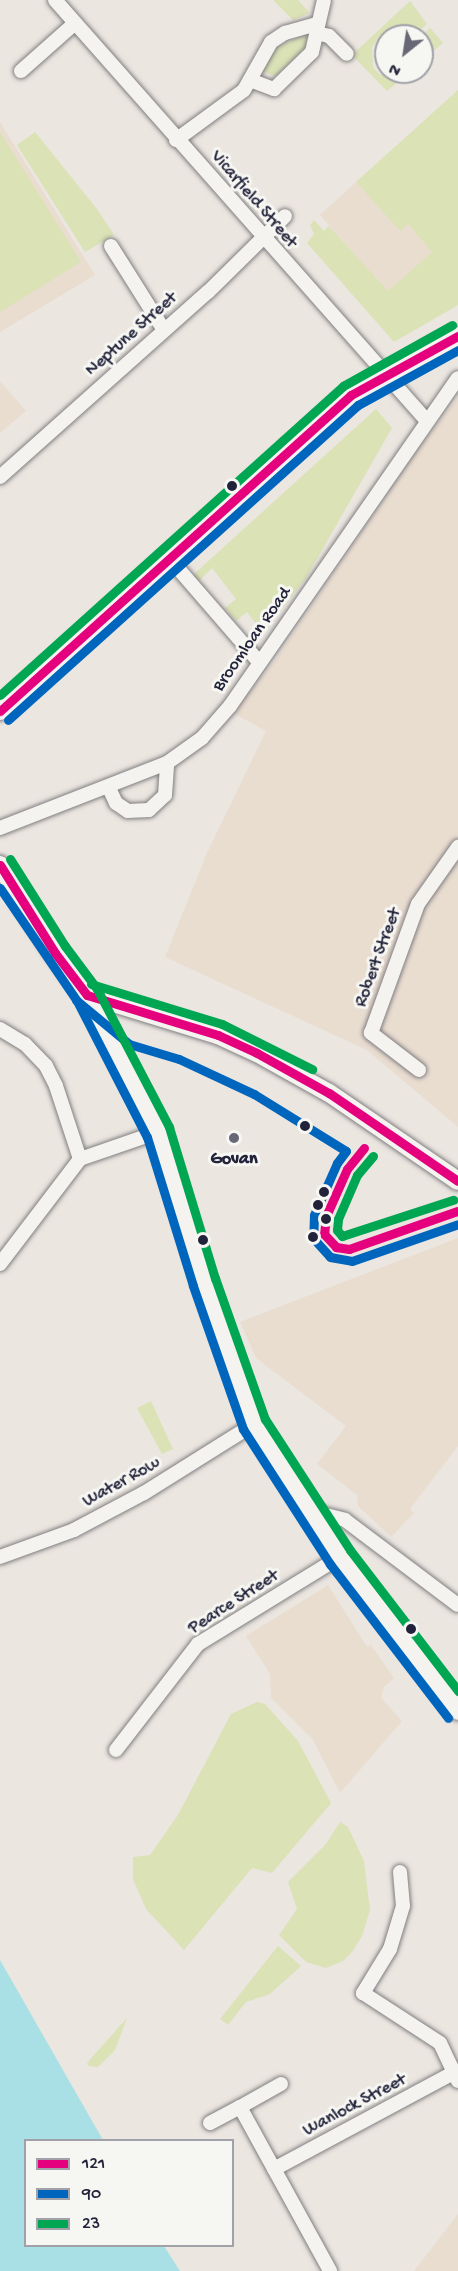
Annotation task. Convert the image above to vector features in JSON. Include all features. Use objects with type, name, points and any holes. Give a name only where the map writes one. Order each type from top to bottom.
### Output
[{"type":"street","name":"Vicarfield Street","points":[[56,0],[263,239],[426,420]]},
{"type":"street","points":[[250,80],[274,89],[312,52],[324,0]]},
{"type":"street","points":[[21,71],[75,23]]},
{"type":"street","points":[[176,140],[216,108],[234,99],[250,80],[271,42],[285,33],[316,28],[329,36],[347,54]]},
{"type":"street","name":"Neptune Street","points":[[0,477],[164,330],[285,216]]},
{"type":"street","points":[[111,246],[164,330]]},
{"type":"street","points":[[0,711],[351,396],[385,374],[458,336]]},
{"type":"street","name":"Broomloan Road","points":[[0,828],[109,788],[167,763],[202,738],[259,663],[426,420],[458,378]]},
{"type":"street","points":[[169,558],[259,663]]},
{"type":"street","points":[[109,788],[116,804],[128,811],[148,810],[165,795],[167,763]]},
{"type":"street","name":"Robert Street","points":[[419,1070],[371,1034],[418,904],[458,847]]},
{"type":"street","points":[[0,865],[55,953],[87,995],[158,1132],[204,1282],[254,1424],[314,1512],[340,1557],[458,1711]]},
{"type":"street","points":[[87,995],[218,1035],[256,1053],[329,1093],[458,1181]]},
{"type":"street","points":[[0,1029],[25,1044],[46,1066],[57,1086],[80,1160]]},
{"type":"street","points":[[0,1264],[80,1160],[158,1132]]},
{"type":"street","name":"Water Row","points":[[0,1557],[74,1530],[144,1493],[254,1424]]},
{"type":"street","points":[[314,1512],[345,1520],[458,1605]]},
{"type":"street","name":"Pearce Street","points":[[116,1750],[198,1644],[340,1557]]},
{"type":"street","points":[[400,1872],[403,1906],[390,1949],[363,1994],[440,2043],[456,2075]]},
{"type":"street","name":"Wanlock Street","points":[[274,2169],[456,2075]]},
{"type":"street","points":[[210,2123],[281,2084]]},
{"type":"street","points":[[240,2107],[330,2271]]},
{"type":"shaded area","points":[[0,122],[95,275],[0,332]]},
{"type":"shaded area","points":[[356,182],[400,230],[408,224],[433,252],[388,292],[320,215]]},
{"type":"shaded area","points":[[0,381],[26,411],[0,433]]},
{"type":"shaded area","points":[[458,398],[458,1127],[367,1050],[165,957],[207,853],[266,731],[233,713],[277,658],[422,442]]},
{"type":"shaded area","points":[[458,1238],[458,1446],[410,1509],[414,1513],[391,1537],[358,1506],[357,1495],[317,1464],[346,1426],[256,1358],[240,1322]]},
{"type":"shaded area","points":[[328,1585],[367,1647],[371,1645],[394,1678],[384,1687],[381,1698],[402,1721],[340,1793],[313,1740],[271,1698],[270,1674],[246,1636]]},
{"type":"shaded area","points":[[458,2214],[458,2271],[414,2271]]},
{"type":"green space","points":[[273,0],[298,0],[310,13],[293,20]]},
{"type":"green space","points":[[410,1],[427,24],[385,24]]},
{"type":"green space","points":[[434,33],[443,43],[434,51]]},
{"type":"green space","points":[[306,34],[307,46],[275,76],[261,71],[277,47]]},
{"type":"green space","points":[[374,35],[372,47],[374,78],[352,55]]},
{"type":"green space","points":[[380,84],[395,84],[387,91]]},
{"type":"green space","points":[[458,90],[458,305],[394,342],[307,243],[314,234],[310,225],[314,220],[324,231],[329,226],[388,291],[432,252],[408,224],[400,231],[356,182]]},
{"type":"green space","points":[[0,132],[81,262],[0,312]]},
{"type":"green space","points":[[35,132],[97,209],[114,235],[85,252],[17,145]]},
{"type":"green space","points":[[376,409],[392,428],[306,578],[255,644],[249,636],[258,626],[247,612],[236,621],[225,608],[236,599],[212,568],[199,581],[193,575]]},
{"type":"green space","points":[[151,1401],[173,1449],[162,1454],[137,1408]]},
{"type":"green space","points":[[257,1702],[265,1704],[298,1741],[331,1803],[272,1873],[252,1868],[184,1950],[146,1909],[133,1879],[133,1857],[150,1855],[178,1815],[231,1714]]},
{"type":"green space","points":[[340,1822],[348,1827],[364,1861],[370,1910],[362,1936],[352,1952],[343,1961],[326,1968],[306,1962],[279,1935],[297,1909],[288,1882],[326,1844]]},
{"type":"green space","points":[[278,1946],[301,1966],[270,1994],[246,2002],[228,2025],[220,2019]]},
{"type":"green space","points":[[127,2018],[115,2050],[98,2067],[89,2066],[87,2063]]},
{"type":"water","points":[[0,1960],[102,2139],[24,2139],[24,2247],[165,2247],[180,2271],[0,2271]]},
{"type":"transit line","name":"23","points":[[0,695],[343,386],[452,325]]},
{"type":"transit line","name":"121","points":[[0,711],[351,395],[458,336]]},
{"type":"transit line","name":"90","points":[[8,720],[358,405],[458,350]]},
{"type":"transit line","name":"23","points":[[10,859],[65,946],[97,989],[169,1127],[215,1278],[265,1419],[350,1550],[458,1691]]},
{"type":"transit line","name":"121","points":[[0,865],[55,953],[87,995]]},
{"type":"transit line","name":"90","points":[[0,888],[77,1001],[147,1137],[193,1286],[243,1429],[330,1564],[448,1718]]},
{"type":"transit line","name":"23","points":[[91,984],[222,1024],[312,1069]]},
{"type":"transit line","name":"121","points":[[87,995],[218,1035],[257,1053],[329,1093],[458,1181]]},
{"type":"transit line","name":"90","points":[[76,1000],[129,1044],[179,1059],[254,1094],[346,1151],[337,1163],[314,1215],[313,1238],[330,1257],[352,1261],[458,1224]]},
{"type":"transit line","name":"121","points":[[364,1148],[347,1169],[326,1216],[324,1234],[336,1247],[349,1249],[457,1211]]},
{"type":"transit line","name":"23","points":[[373,1156],[357,1175],[338,1219],[337,1230],[342,1236],[453,1200]]},
{"type":"place","name":"Govan","points":[[234,1138]]}]
